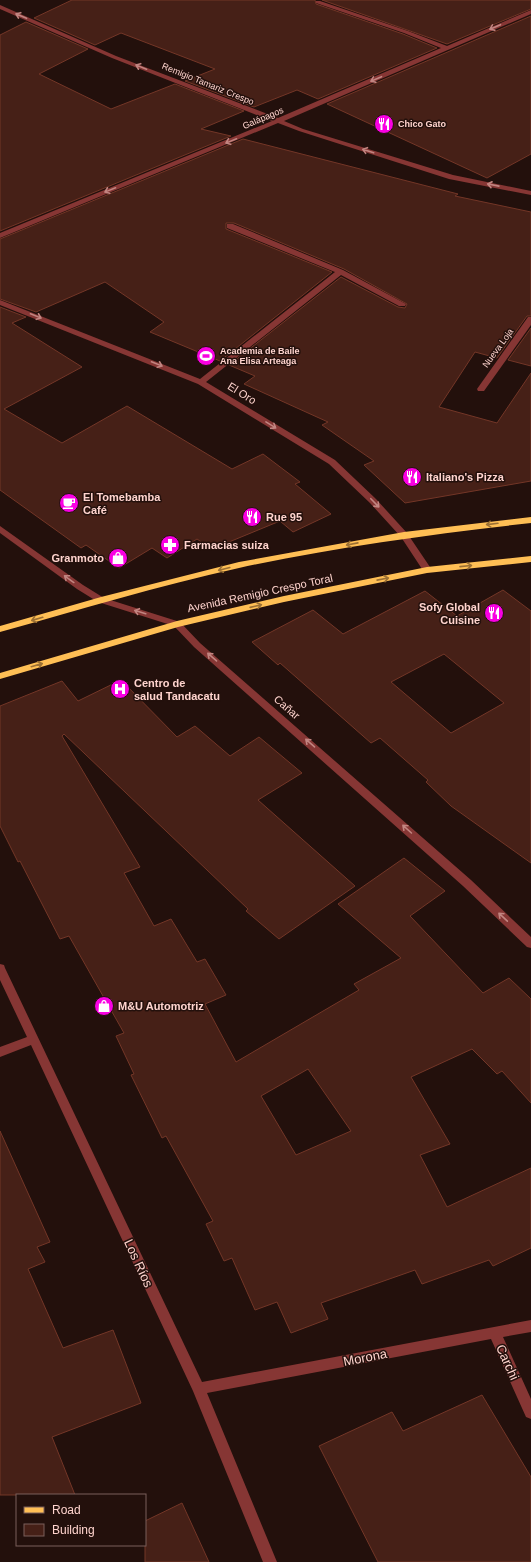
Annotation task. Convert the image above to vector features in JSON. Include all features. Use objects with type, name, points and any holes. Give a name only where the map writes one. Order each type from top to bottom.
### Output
[{"type":"main road","points":[[0,629],[101,600],[239,565],[404,535],[531,520]]},
{"type":"main road","name":"Avenida Remigio Crespo Toral","points":[[0,676],[177,624],[284,599],[427,570],[531,559]]},
{"type":"street","points":[[318,2],[406,32],[446,48]]},
{"type":"street","name":"Remigio Tamariz Crespo","points":[[0,7],[114,56],[278,121],[452,177],[531,193]]},
{"type":"street","name":"Galápagos","points":[[0,236],[278,121],[531,12]]},
{"type":"street","points":[[230,226],[340,272],[402,304]]},
{"type":"street","points":[[201,382],[340,272]]},
{"type":"street","name":"El Oro","points":[[0,302],[201,382],[332,462],[373,501],[404,535],[427,570]]},
{"type":"street","name":"Nueva Loja","points":[[481,389],[531,319]]},
{"type":"street","name":"Cañar","points":[[0,529],[80,587],[101,600],[177,624],[197,645],[467,883],[531,944]]},
{"type":"street","name":"Los Ríos","points":[[0,968],[199,1389],[270,1562]]},
{"type":"street","points":[[0,1052],[33,1040]]},
{"type":"street","name":"Morona","points":[[199,1389],[531,1326]]},
{"type":"street","name":"Carchi","points":[[495,1333],[531,1412]]},
{"type":"building","points":[[72,0],[315,0],[316,4],[403,34],[437,48],[318,99],[297,90],[254,107],[185,81],[215,69],[121,33],[95,45],[34,18]]},
{"type":"building","points":[[322,0],[531,0],[531,9],[447,44]]},
{"type":"building","points":[[531,16],[531,154],[487,178],[327,104]]},
{"type":"building","points":[[26,22],[88,49],[39,74],[111,109],[175,84],[244,111],[201,129],[231,136],[0,231],[0,35]]},
{"type":"building","points":[[243,139],[458,194],[455,196],[531,212],[531,316],[527,316],[497,358],[475,352],[439,407],[497,423],[531,373],[531,481],[405,503],[364,465],[374,461],[322,425],[328,422],[244,384],[255,376],[229,365],[341,277],[398,307],[405,308],[407,304],[344,269],[234,223],[226,223],[226,229],[332,272],[220,361],[150,332],[164,322],[105,282],[36,312],[0,299],[0,239]]},
{"type":"building","points":[[0,307],[26,317],[12,323],[82,367],[4,409],[62,443],[127,406],[232,469],[263,454],[300,482],[295,484],[331,514],[293,532],[280,521],[212,549],[197,539],[167,558],[152,548],[119,568],[86,545],[81,548],[0,490]]},
{"type":"building","points":[[531,328],[531,366],[508,360]]},
{"type":"building","points":[[503,590],[531,611],[531,863],[451,806],[426,782],[428,780],[380,738],[371,743],[280,663],[278,665],[252,642],[313,610],[343,634],[425,591],[457,616]],"holes":[[[444,654],[504,703],[451,733],[391,682]]]},
{"type":"building","points":[[121,680],[177,737],[195,726],[230,756],[259,737],[302,773],[258,800],[355,886],[279,939],[246,911],[248,909],[64,734],[62,736],[140,867],[124,873],[154,926],[171,919],[197,962],[205,959],[226,995],[205,1004],[236,1062],[359,990],[354,984],[401,958],[338,904],[404,858],[445,891],[410,916],[483,993],[509,978],[531,999],[531,1103],[502,1071],[497,1074],[472,1049],[411,1077],[450,1144],[420,1155],[447,1207],[531,1168],[531,1248],[493,1266],[489,1260],[422,1284],[415,1270],[321,1303],[328,1319],[291,1333],[277,1302],[255,1310],[232,1258],[224,1261],[206,1224],[213,1221],[166,1136],[162,1138],[131,1075],[134,1074],[116,1036],[124,1033],[69,936],[60,939],[20,861],[18,862],[0,826],[0,706],[62,681],[78,701]],"holes":[[[308,1069],[351,1131],[296,1155],[261,1096]]]},
{"type":"building","points":[[0,1131],[50,1242],[37,1247],[45,1262],[28,1269],[63,1348],[113,1330],[141,1403],[52,1437],[75,1494],[0,1495]]},
{"type":"building","points":[[482,1395],[531,1477],[531,1562],[378,1562],[319,1446],[392,1412],[403,1431]]},
{"type":"building","points":[[182,1503],[209,1562],[145,1562],[146,1521]]},
{"type":"place","name":"Chico Gato","points":[[384,124]]},
{"type":"place","name":"Academia de Baile Ana Elisa Arteaga","points":[[206,356]]},
{"type":"place","name":"Italiano's Pizza","points":[[412,477]]},
{"type":"place","name":"El Tomebamba Café","points":[[69,503]]},
{"type":"place","name":"Rue 95","points":[[252,517]]},
{"type":"place","name":"Farmacias suiza","points":[[170,545]]},
{"type":"place","name":"Granmoto","points":[[118,558]]},
{"type":"place","name":"Sofy Global Cuisine","points":[[494,613]]},
{"type":"place","name":"Centro de salud Tandacatu","points":[[120,689]]},
{"type":"place","name":"M&U Automotriz","points":[[104,1006]]}]
